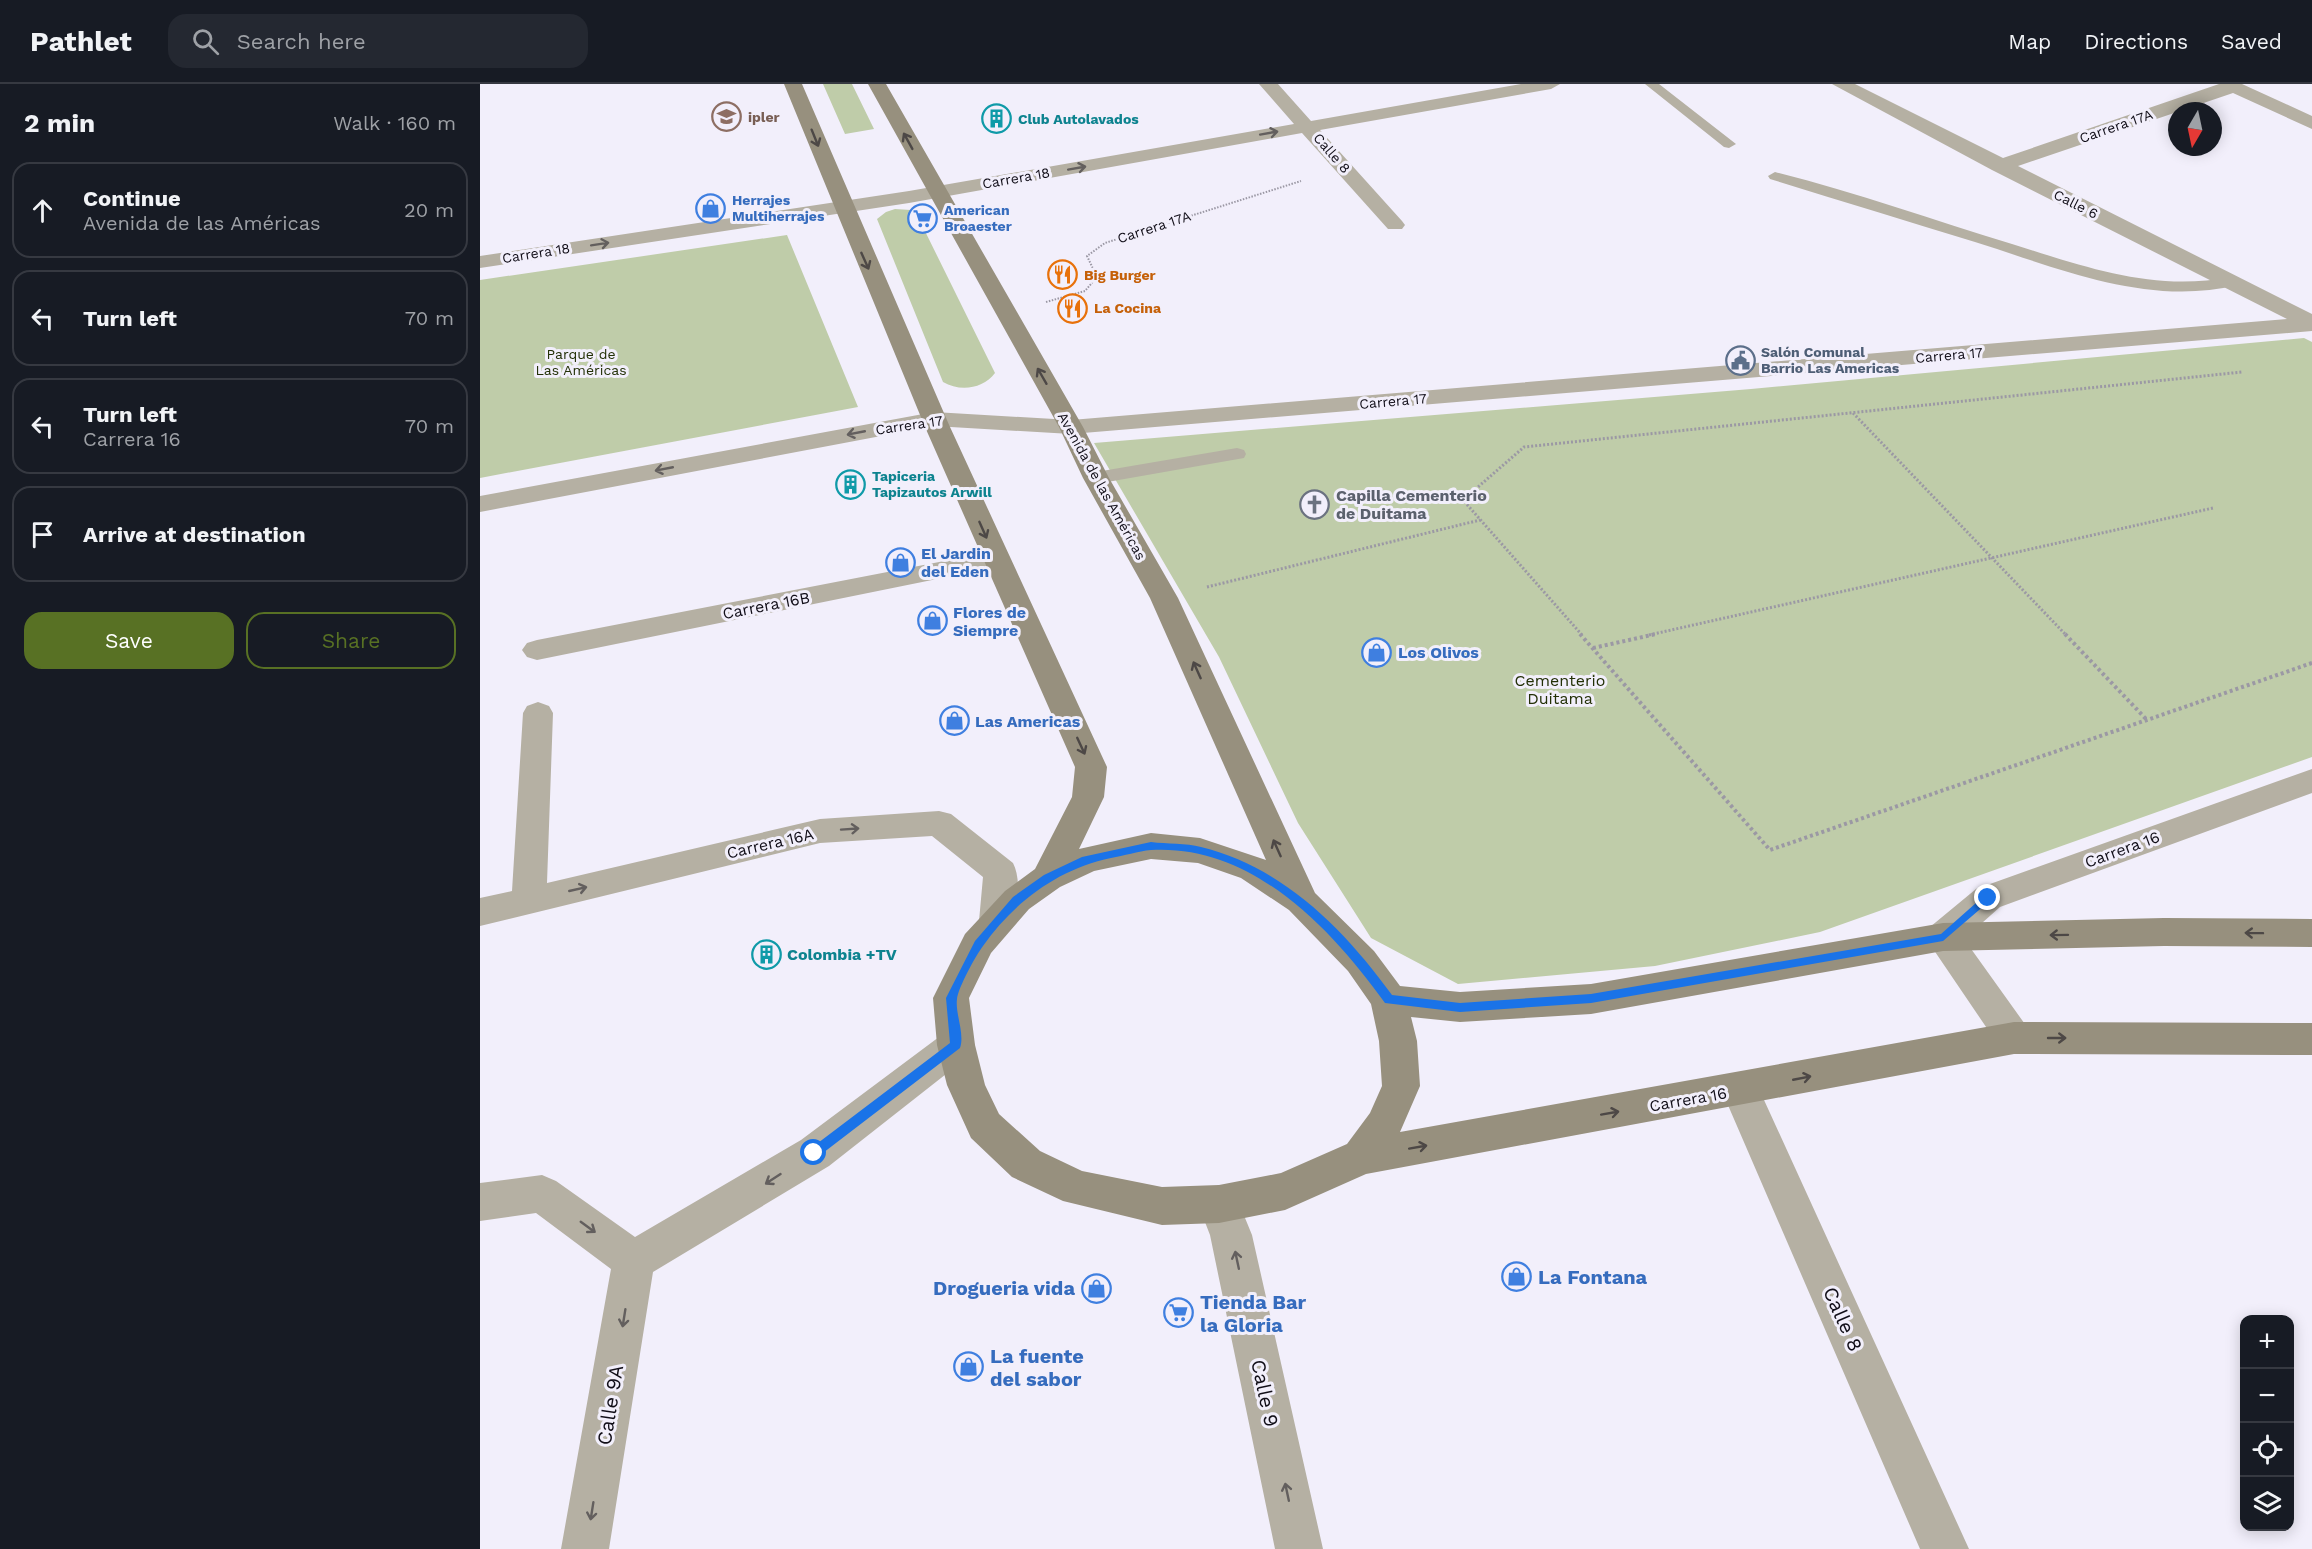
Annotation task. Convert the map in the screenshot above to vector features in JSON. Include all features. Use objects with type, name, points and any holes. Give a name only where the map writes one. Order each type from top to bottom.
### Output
[{"type":"main road","points":[[793,84],[842,208],[996,560],[1090,767],[1088,797],[1048,878]]},
{"type":"main road","name":"Avenida de las Américas","points":[[877,84],[1005,314],[1071,427],[1096,478],[1164,598],[1301,901]]},
{"type":"main road","name":"Carrera 16","points":[[1301,901],[1253,869],[1190,850],[1151,846],[1086,860],[1048,878],[1017,900],[978,944],[951,998],[956,1045],[966,1085],[985,1126],[1026,1164],[1077,1188],[1162,1206],[1219,1204],[1285,1191],[1361,1157],[2014,1038],[2312,1039]]},
{"type":"main road","points":[[1301,901],[1361,961],[1389,1000],[1398,1041],[1401,1086],[1384,1124],[1361,1157]]},
{"type":"main road","points":[[1389,1000],[1460,1007],[1591,999],[1943,937],[2164,932],[2312,933]]},
{"type":"street","name":"Calle 8","points":[[1268,84],[1395,225]]},
{"type":"street","name":"Carrera 18","points":[[480,262],[842,208],[1551,84]]},
{"type":"street","name":"Calle 6","points":[[1841,84],[2312,323]]},
{"type":"street","name":"Carrera 17A","points":[[1999,166],[2231,85]]},
{"type":"street","points":[[2231,85],[2312,123]]},
{"type":"street","name":"Carrera 17","points":[[480,504],[934,419],[1071,427],[2312,323]]},
{"type":"street","name":"Carrera 16B","points":[[537,650],[996,560]]},
{"type":"street","points":[[529,900],[538,713]]},
{"type":"street","name":"Carrera 16","points":[[1943,937],[1988,898],[2312,781]]},
{"type":"street","name":"Carrera 16A","points":[[480,912],[820,831],[939,823],[1001,872],[997,921]]},
{"type":"street","points":[[1943,937],[2014,1038]]},
{"type":"street","points":[[480,1202],[542,1194],[633,1260],[814,1153],[956,1045]]},
{"type":"street","name":"Calle 8","points":[[1740,1089],[1945,1549]]},
{"type":"street","name":"Calle 9","points":[[1219,1204],[1231,1234],[1299,1549]]},
{"type":"street","name":"Calle 9A","points":[[585,1549],[633,1260]]},
{"type":"lane","points":[[1651,84],[1729,144]]},
{"type":"lane","points":[[1775,176],[2097,275],[2156,287],[2204,286],[2231,282]]},
{"type":"lane","points":[[1096,478],[1237,454]]},
{"type":"path","name":"Carrera 17A","points":[[1005,314],[1085,291],[1097,277],[1087,256],[1105,243],[1345,168]]},
{"type":"path","points":[[2243,372],[1524,447],[1463,500],[1770,850],[2312,663]]},
{"type":"path","points":[[1852,413],[2147,720]]},
{"type":"path","points":[[1593,648],[2213,508]]},
{"type":"path","points":[[1164,598],[1480,520]]},
{"type":"green space","points":[[823,84],[852,84],[874,129],[845,134]]},
{"type":"green space","points":[[895,209],[911,210],[917,215],[995,373],[978,386],[964,388],[943,382],[877,219]]},
{"type":"green space","name":"Parque de Las Américas","points":[[787,235],[858,407],[480,478],[480,280]]},
{"type":"green space","name":"Cementerio Duitama","points":[[2304,338],[2312,342],[2312,757],[1820,932],[1655,966],[1458,984],[1371,938],[1298,823],[1219,657],[1094,443],[1751,389]]},
{"type":"place","name":"ipler","points":[[727,117]]},
{"type":"place","name":"Club Autolavados","points":[[997,119]]},
{"type":"place","name":"Herrajes Multiherrajes","points":[[711,208]]},
{"type":"place","name":"American Broaester","points":[[923,218]]},
{"type":"place","name":"Big Burger","points":[[1063,275]]},
{"type":"place","name":"La Cocina","points":[[1073,308]]},
{"type":"place","name":"Salón Comunal Barrio Las Americas","points":[[1740,360]]},
{"type":"place","name":"Tapiceria Tapizautos Arwill","points":[[851,484]]},
{"type":"place","name":"Capilla Cementerio de Duitama","points":[[1315,504]]},
{"type":"place","name":"El Jardin del Eden","points":[[900,562]]},
{"type":"place","name":"Flores de Siempre","points":[[932,621]]},
{"type":"place","name":"Los Olivos","points":[[1377,652]]},
{"type":"place","name":"Las Americas","points":[[954,721]]},
{"type":"place","name":"Colombia +TV","points":[[766,954]]},
{"type":"place","name":"La Fontana","points":[[1517,1277]]},
{"type":"place","name":"Drogueria vida","points":[[1096,1288]]},
{"type":"place","name":"Tienda Bar la Gloria","points":[[1179,1313]]},
{"type":"place","name":"La fuente del sabor","points":[[969,1367]]},
{"type":"route","points":[[814,1153],[956,1045],[951,998],[978,944],[1017,900],[1048,878],[1086,860],[1151,846],[1200,850],[1253,869],[1301,901],[1361,961],[1389,1000],[1460,1007],[1591,999],[1943,937],[1988,898]]}]
